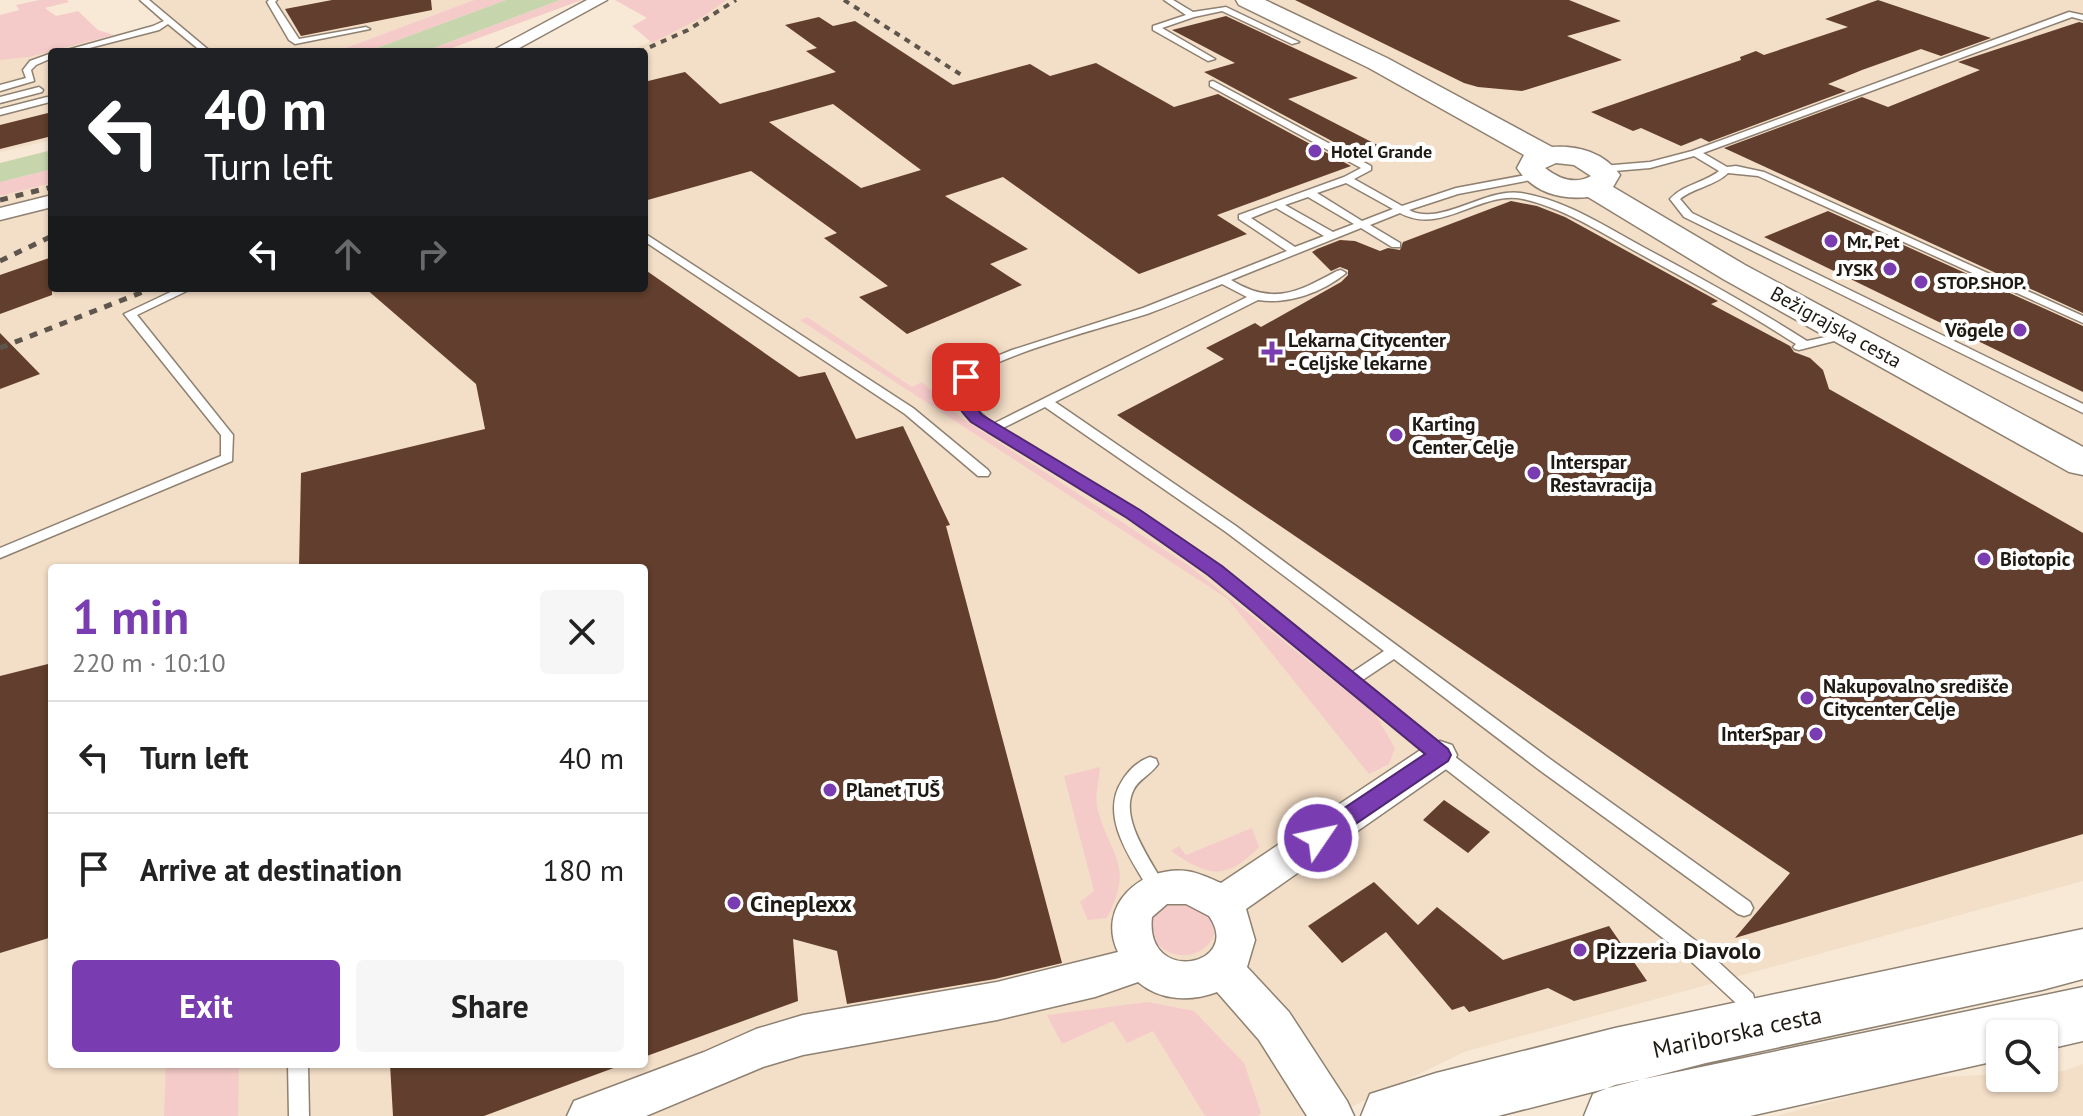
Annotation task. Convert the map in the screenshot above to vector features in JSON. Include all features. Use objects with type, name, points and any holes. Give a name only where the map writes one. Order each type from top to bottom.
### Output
[{"type":"street","points":[[507,48],[599,0]]},
{"type":"street","points":[[1247,0],[1378,63],[1579,187]]},
{"type":"street","points":[[1542,166],[1578,157],[1579,187]]},
{"type":"street","name":"Bežigrajska cesta","points":[[1579,187],[2083,463]]},
{"type":"street","points":[[0,214],[48,202]]},
{"type":"street","points":[[1222,904],[1440,755]]},
{"type":"street","points":[[1188,887],[1222,904],[1235,927],[1235,949],[1222,969],[1193,981],[1165,977],[1142,962],[1129,935],[1137,906],[1158,890],[1188,887]]},
{"type":"street","name":"Mariborska cesta","points":[[1392,1116],[1751,1026],[1875,1003],[2083,954]]},
{"type":"street","points":[[589,1116],[714,1069],[756,1049],[803,1035],[997,1001],[1095,978],[1142,962]]},
{"type":"street","points":[[1222,969],[1274,1026],[1332,1116]]},
{"type":"street","points":[[1615,1116],[2083,1014]]},
{"type":"lane","points":[[146,0],[202,48]]},
{"type":"lane","points":[[273,0],[271,2],[293,40],[298,42],[366,29]]},
{"type":"lane","points":[[1168,0],[1192,15]]},
{"type":"lane","points":[[1211,59],[1156,28],[1192,15],[1223,9],[1295,42]]},
{"type":"lane","points":[[1347,179],[1415,217],[1429,217],[1497,197],[1579,187],[1695,153],[2083,10]]},
{"type":"lane","points":[[2072,14],[2083,18]]},
{"type":"lane","points":[[79,48],[156,28],[169,21]]},
{"type":"lane","points":[[0,88],[31,79],[27,70],[33,63],[48,57]]},
{"type":"lane","points":[[1213,84],[1368,168],[1347,179],[1243,217],[1294,251]]},
{"type":"lane","points":[[0,100],[39,90]]},
{"type":"lane","points":[[0,112],[47,100]]},
{"type":"lane","points":[[1695,153],[1725,170]]},
{"type":"lane","points":[[1542,166],[1398,210],[1225,281],[984,365],[966,377],[960,390],[962,403],[992,429],[1133,514],[1215,570],[1440,755],[1689,947],[1746,1000],[1751,1026]]},
{"type":"lane","points":[[2083,320],[1761,174],[1725,170],[1719,177],[1680,193],[1675,199],[1688,215],[2083,409]]},
{"type":"lane","points":[[1579,187],[1800,347],[1834,338],[1843,331]]},
{"type":"lane","points":[[1309,193],[1396,245]]},
{"type":"lane","points":[[1277,205],[1332,236]]},
{"type":"lane","points":[[648,239],[909,411],[983,473]]},
{"type":"lane","points":[[992,429],[1254,298],[1286,298],[1306,293],[1341,273]]},
{"type":"lane","points":[[1225,281],[1254,298]]},
{"type":"lane","points":[[0,553],[227,458],[227,435],[130,314],[179,292]]},
{"type":"lane","points":[[1046,402],[1231,529],[1744,908]]},
{"type":"lane","points":[[1350,681],[1394,652]]},
{"type":"lane","points":[[1150,764],[1133,774],[1120,792],[1120,815],[1158,890]]},
{"type":"lane","points":[[298,1068],[299,1116]]},
{"type":"shaded area","points":[[39,0],[67,0],[69,2],[45,8],[56,16],[78,11],[98,30],[114,35],[64,48],[48,48],[48,52],[29,57],[0,60],[0,15],[19,10],[16,5]]},
{"type":"shaded area","points":[[139,0],[474,0],[346,48],[64,48],[152,25],[161,20],[161,15]]},
{"type":"shaded area","points":[[474,0],[506,0],[377,48],[346,48]]},
{"type":"shaded area","points":[[506,0],[560,0],[434,48],[377,48]]},
{"type":"shaded area","points":[[560,0],[582,0],[452,48],[434,48]]},
{"type":"shaded area","points":[[615,0],[727,0],[701,18],[652,43],[632,26],[647,18]]},
{"type":"shaded area","points":[[727,0],[2083,0],[2083,881],[1464,1052],[1333,1116],[0,1116],[0,196],[48,184],[48,292],[648,292],[648,48],[636,48],[701,18]]},
{"type":"shaded area","points":[[48,51],[48,141],[0,152],[0,60]]},
{"type":"shaded area","points":[[48,151],[48,170],[0,182],[0,163]]},
{"type":"shaded area","points":[[48,170],[48,184],[0,196],[0,182]]},
{"type":"shaded area","points":[[807,317],[912,387],[922,382],[963,419],[1188,565],[1375,714],[1395,748],[1389,764],[1369,774],[1228,599],[800,320]]},
{"type":"shaded area","points":[[1100,767],[1097,806],[1120,874],[1115,900],[1107,918],[1088,920],[1080,902],[1094,891],[1064,776]]},
{"type":"shaded area","points":[[1252,828],[1259,847],[1236,866],[1226,870],[1206,870],[1171,851],[1179,846],[1186,855]]},
{"type":"shaded area","points":[[1163,899],[1191,899],[1206,912],[1214,928],[1213,938],[1207,946],[1185,955],[1172,953],[1160,946],[1148,933],[1152,907]]},
{"type":"shaded area","points":[[1148,1002],[1194,1011],[1244,1063],[1261,1113],[1258,1116],[1205,1116],[1153,1031],[1127,1043],[1113,1021],[1062,1044],[1047,1015]]},
{"type":"shaded area","points":[[2083,1064],[2083,1116],[1776,1116],[1918,1078],[1986,1075],[1986,1092],[2058,1092],[2058,1071]]},
{"type":"shaded area","points":[[166,1068],[239,1068],[238,1116],[164,1116]]},
{"type":"building","points":[[332,0],[431,0],[432,10],[301,36],[285,9]]},
{"type":"building","points":[[1295,0],[1569,0],[1621,21],[1567,36],[1622,60],[1522,91],[1478,87]]},
{"type":"building","points":[[1878,0],[1991,38],[1941,56],[1921,49],[1862,70],[1828,84],[1846,91],[1709,142],[1701,138],[1681,146],[1641,128],[1633,131],[1591,112],[1741,60],[1740,57],[1756,51],[1764,55],[1848,27],[1825,19]]},
{"type":"building","points":[[1226,16],[1358,78],[1288,99],[1391,152],[1367,160],[1204,72],[1235,63],[1172,30]]},
{"type":"building","points":[[819,17],[833,26],[855,21],[953,85],[1030,64],[1050,76],[1096,63],[1174,107],[1218,94],[1351,166],[1217,215],[1247,234],[1139,274],[1003,177],[945,196],[1028,249],[990,264],[1022,285],[907,334],[859,297],[888,286],[824,238],[837,233],[751,171],[648,200],[648,81],[685,72],[720,104],[836,72],[806,51],[817,48],[785,25]],"holes":[[[833,104],[921,170],[861,188],[769,122]]]},
{"type":"building","points":[[2083,23],[2083,313],[1724,148],[1862,97],[1888,107],[1980,70],[1958,62]]},
{"type":"building","points":[[48,113],[48,137],[0,149],[0,125]]},
{"type":"building","name":"Nakupovalno središče Citycenter Celje","points":[[1511,201],[1537,206],[1565,217],[1718,301],[1711,304],[1810,358],[1823,370],[1829,389],[2083,533],[2083,834],[1735,938],[1790,873],[1117,415],[1224,359],[1206,348],[1255,323],[1261,327],[1341,282],[1348,275],[1348,270],[1340,267],[1331,271],[1312,252],[1317,249],[1340,240],[1355,241],[1380,251],[1388,248],[1400,250],[1403,242]]},
{"type":"building","name":"STOP.SHOP.","points":[[1828,211],[2083,326],[2083,392],[1764,237]]},
{"type":"building","points":[[48,258],[48,292],[52,295],[0,314],[0,275]]},
{"type":"building","points":[[648,272],[799,377],[825,372],[856,439],[903,426],[950,525],[946,526],[1062,963],[995,979],[847,1004],[837,951],[793,939],[798,1001],[648,1056],[648,564],[299,564],[301,473],[485,429],[476,384],[370,292],[648,292]]},
{"type":"building","points":[[0,333],[40,374],[0,389]]},
{"type":"building","points":[[48,664],[48,938],[0,953],[0,676]]},
{"type":"building","points":[[1444,800],[1490,832],[1468,853],[1423,820]]},
{"type":"building","points":[[1374,882],[1418,925],[1437,907],[1503,960],[1609,926],[1647,981],[1574,1001],[1548,988],[1469,1012],[1464,1006],[1452,1010],[1386,932],[1342,963],[1308,926]]},
{"type":"building","points":[[390,1068],[614,1068],[484,1116],[393,1116]]},
{"type":"railway","points":[[648,48],[688,30],[736,0]]},
{"type":"railway","points":[[844,0],[963,76]]},
{"type":"railway","points":[[0,200],[48,188]]},
{"type":"railway","points":[[0,261],[48,238]]},
{"type":"railway","points":[[0,348],[143,292]]},
{"type":"place","name":"Hotel Grande","points":[[1315,151]]},
{"type":"place","name":"Mr. Pet","points":[[1831,241]]},
{"type":"place","name":"JYSK","points":[[1890,269]]},
{"type":"place","name":"STOP.SHOP.","points":[[1921,282]]},
{"type":"place","name":"Vögele","points":[[2020,330]]},
{"type":"place","name":"Lekarna Citycenter - Celjske lekarne","points":[[1272,352]]},
{"type":"place","name":"Karting Center Celje","points":[[1396,435]]},
{"type":"place","name":"Interspar Restavracija","points":[[1534,473]]},
{"type":"place","name":"Biotopic","points":[[1984,559]]},
{"type":"place","name":"Nakupovalno središče Citycenter Celje","points":[[1807,698]]},
{"type":"place","name":"InterSpar","points":[[1816,734]]},
{"type":"place","name":"Planet TUŠ","points":[[830,790]]},
{"type":"place","name":"Cineplexx","points":[[734,903]]},
{"type":"place","name":"Pizzeria Diavolo","points":[[1580,950]]},
{"type":"route","points":[[966,377],[960,390],[962,403],[977,418],[1133,514],[1215,570],[1440,755],[1318,838]]}]
